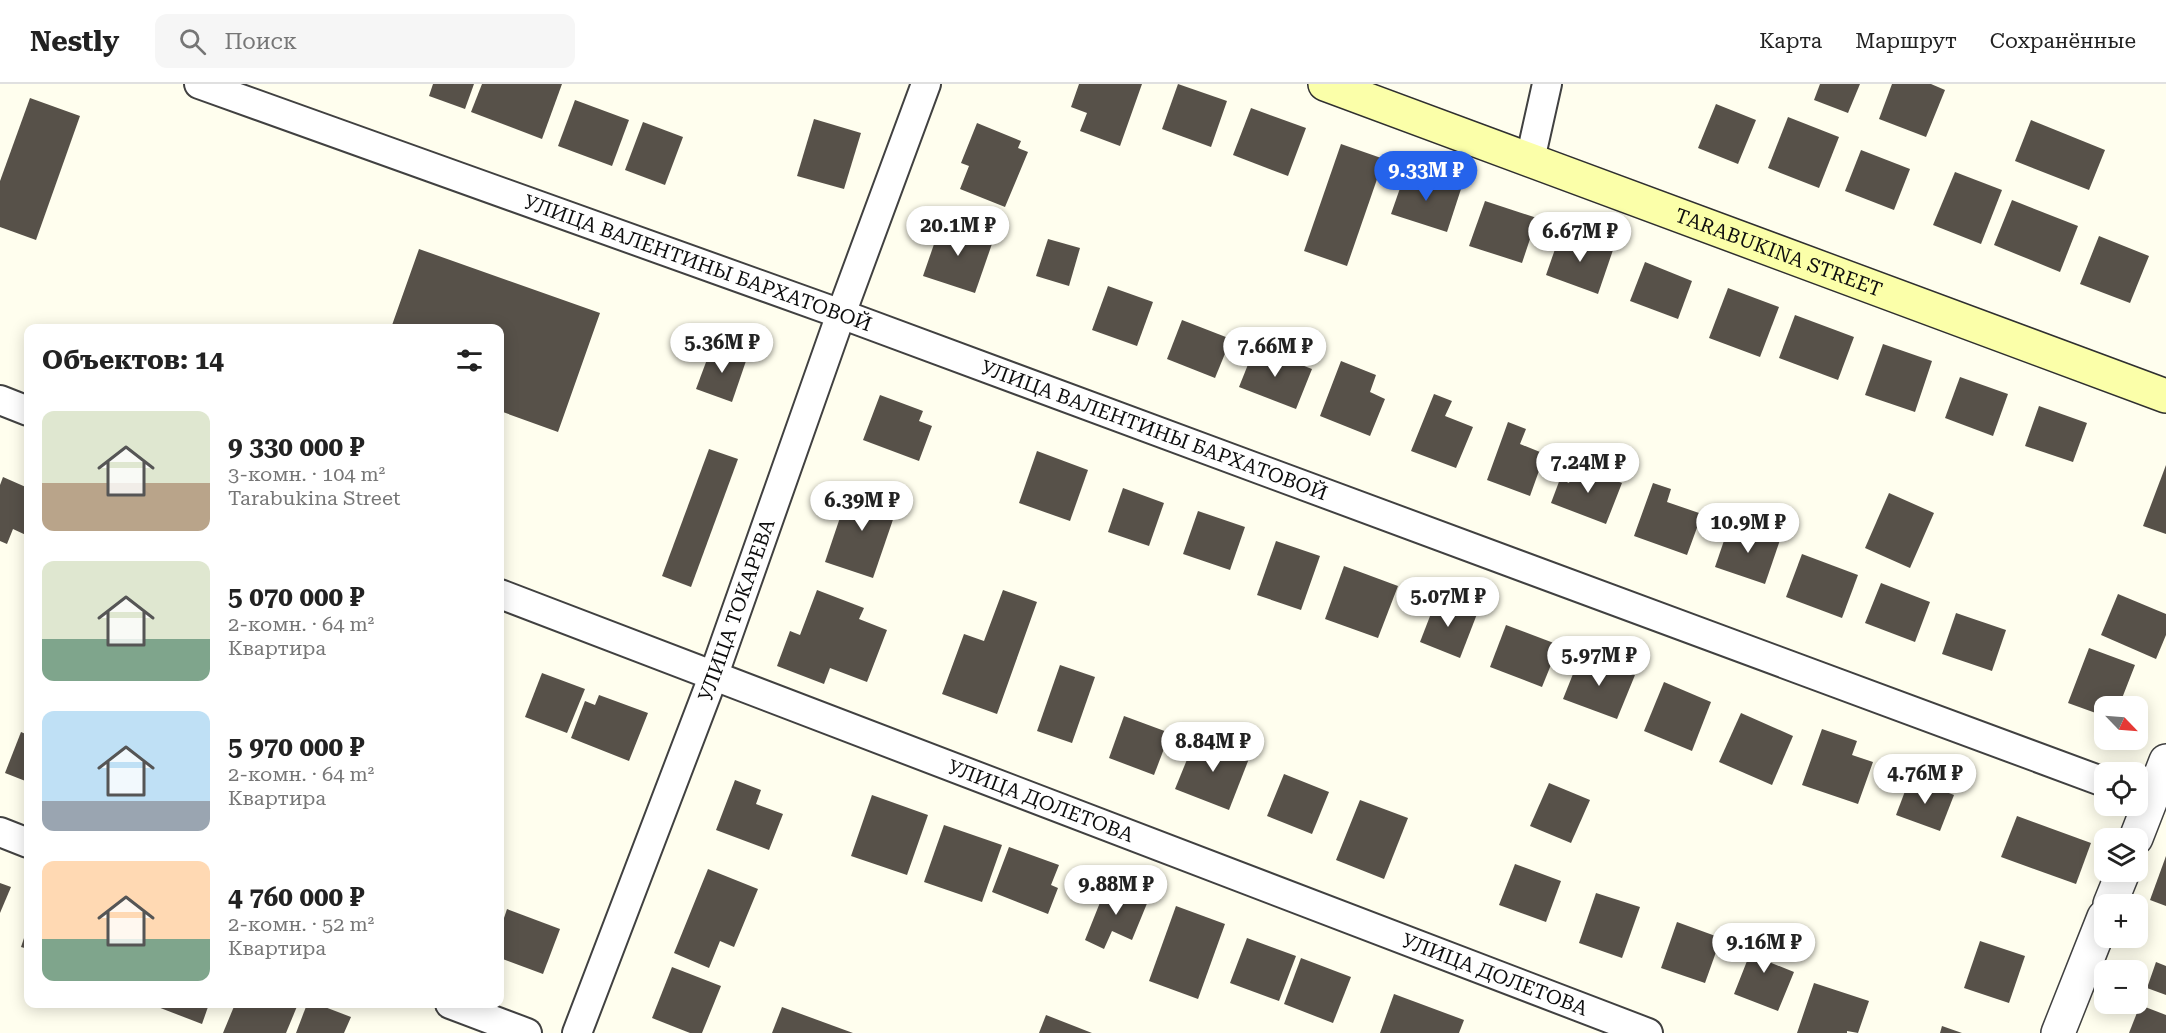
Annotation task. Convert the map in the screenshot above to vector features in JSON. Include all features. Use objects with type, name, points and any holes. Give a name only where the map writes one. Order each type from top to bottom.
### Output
[{"type":"main road","name":"TARABUKINA STREET","points":[[1325,84],[2166,396]]},
{"type":"street","name":"УЛИЦА ВАЛЕНТИНЫ БАРХАТОВОЙ","points":[[200,84],[841,314],[2094,778]]},
{"type":"street","name":"УЛИЦА ТОКАРЕВА","points":[[577,1033],[713,677],[841,314],[926,84]]},
{"type":"street","points":[[1530,160],[1547,84]]},
{"type":"street","points":[[0,400],[24,409]]},
{"type":"street","name":"УЛИЦА ДОЛЕТОВА","points":[[504,596],[1648,1033]]},
{"type":"street","points":[[2140,828],[2166,761]]},
{"type":"street","points":[[0,832],[24,841]]},
{"type":"street","points":[[2058,1033],[2094,942]]},
{"type":"street","points":[[461,1008],[527,1033]]},
{"type":"building","points":[[433,84],[474,84],[465,109],[429,96]]},
{"type":"building","points":[[482,84],[562,84],[542,139],[471,112]]},
{"type":"building","points":[[1079,84],[1142,84],[1120,146],[1080,131],[1087,113],[1071,107]]},
{"type":"building","points":[[1178,84],[1227,101],[1211,147],[1162,129]]},
{"type":"building","points":[[1820,84],[1860,84],[1848,113],[1814,100]]},
{"type":"building","points":[[1892,84],[1931,84],[1945,90],[1926,137],[1879,119]]},
{"type":"building","points":[[30,98],[80,116],[36,240],[0,227],[0,181]]},
{"type":"building","points":[[575,100],[629,120],[612,166],[558,146]]},
{"type":"building","points":[[1716,104],[1756,120],[1738,164],[1698,148]]},
{"type":"building","points":[[1251,108],[1306,128],[1288,176],[1233,155]]},
{"type":"building","points":[[1788,117],[1839,137],[1819,188],[1768,168]]},
{"type":"building","points":[[814,119],[861,133],[844,189],[797,176]]},
{"type":"building","points":[[2031,120],[2105,150],[2089,190],[2015,161]]},
{"type":"building","points":[[643,122],[683,137],[665,185],[625,170]]},
{"type":"building","points":[[977,123],[1021,141],[1018,148],[1028,152],[1005,207],[960,189],[969,166],[961,163]]},
{"type":"building","points":[[1341,144],[1384,159],[1347,266],[1304,251]]},
{"type":"building","points":[[1861,150],[1910,169],[1894,210],[1845,191]]},
{"type":"building","points":[[1406,171],[1461,189],[1447,232],[1391,214]]},
{"type":"building","points":[[1955,172],[2002,190],[1981,244],[1933,225]]},
{"type":"building","points":[[2012,200],[2078,226],[2060,272],[1994,245]]},
{"type":"building","points":[[1485,201],[1537,218],[1522,263],[1469,246]]},
{"type":"building","points":[[942,221],[994,238],[975,293],[923,276]]},
{"type":"building","points":[[1561,232],[1613,250],[1598,294],[1546,275]]},
{"type":"building","points":[[2099,236],[2149,256],[2130,303],[2080,284]]},
{"type":"building","points":[[1048,239],[1080,248],[1069,286],[1036,276]]},
{"type":"building","points":[[419,249],[600,313],[558,432],[504,412],[504,324],[392,324]]},
{"type":"building","points":[[1645,262],[1692,281],[1678,319],[1630,301]]},
{"type":"building","points":[[1108,286],[1153,302],[1137,346],[1092,330]]},
{"type":"building","points":[[1728,288],[1779,307],[1760,357],[1709,338]]},
{"type":"building","points":[[1795,315],[1854,337],[1838,380],[1779,358]]},
{"type":"building","points":[[1182,320],[1231,339],[1215,378],[1167,359]]},
{"type":"building","points":[[1883,344],[1932,361],[1915,412],[1865,395]]},
{"type":"building","points":[[712,346],[747,358],[732,402],[696,389]]},
{"type":"building","points":[[1255,347],[1312,369],[1296,409],[1239,387]]},
{"type":"building","points":[[1341,361],[1376,375],[1370,392],[1385,399],[1370,436],[1320,416]]},
{"type":"building","points":[[1960,377],[2008,394],[1993,436],[1945,418]]},
{"type":"building","points":[[1434,394],[1452,401],[1445,416],[1473,427],[1456,468],[1411,451]]},
{"type":"building","points":[[880,395],[923,411],[919,421],[932,426],[919,461],[863,440]]},
{"type":"building","points":[[2039,406],[2087,423],[2073,462],[2025,446]]},
{"type":"building","points":[[1508,422],[1526,429],[1520,444],[1545,454],[1530,496],[1487,480]]},
{"type":"building","points":[[709,449],[738,459],[691,587],[662,576]]},
{"type":"building","points":[[1037,451],[1088,470],[1070,521],[1019,503]]},
{"type":"building","points":[[1575,465],[1622,483],[1606,524],[1551,503],[1560,479],[1569,483]]},
{"type":"building","points":[[2166,465],[2166,534],[2143,526]]},
{"type":"building","points":[[3,477],[24,486],[24,534],[13,529],[7,544],[0,541],[0,485]]},
{"type":"building","points":[[1653,483],[1671,489],[1667,502],[1702,514],[1687,555],[1634,536]]},
{"type":"building","points":[[851,485],[899,502],[873,578],[825,562]]},
{"type":"building","points":[[1123,488],[1164,503],[1149,546],[1108,532]]},
{"type":"building","points":[[1889,493],[1934,513],[1910,568],[1865,548]]},
{"type":"building","points":[[1198,511],[1245,527],[1230,570],[1183,554]]},
{"type":"building","points":[[1730,523],[1780,540],[1765,584],[1715,567]]},
{"type":"building","points":[[1276,541],[1320,556],[1301,610],[1257,595]]},
{"type":"building","points":[[1802,554],[1858,575],[1842,618],[1786,597]]},
{"type":"building","points":[[1344,566],[1398,586],[1378,638],[1325,619]]},
{"type":"building","points":[[1881,583],[1930,602],[1915,642],[1865,623]]},
{"type":"building","points":[[817,590],[864,608],[859,619],[887,630],[867,682],[830,668],[824,684],[777,666],[790,631],[800,635]]},
{"type":"building","points":[[1003,590],[1037,602],[997,714],[942,694],[964,634],[984,641]]},
{"type":"building","points":[[2118,594],[2166,614],[2166,635],[2156,659],[2101,635]]},
{"type":"building","points":[[1437,598],[1477,614],[1460,658],[1420,642]]},
{"type":"building","points":[[1956,613],[2006,630],[1992,671],[1942,654]]},
{"type":"building","points":[[1506,625],[1559,645],[1542,687],[1490,667]]},
{"type":"building","points":[[2089,648],[2135,665],[2123,696],[2094,696],[2094,712],[2068,703]]},
{"type":"building","points":[[1581,654],[1635,675],[1617,719],[1563,699]]},
{"type":"building","points":[[1060,665],[1095,677],[1072,743],[1037,731]]},
{"type":"building","points":[[542,673],[585,689],[567,733],[525,717]]},
{"type":"building","points":[[1664,682],[1711,702],[1692,751],[1644,731]]},
{"type":"building","points":[[599,695],[648,713],[629,761],[571,738],[585,701],[595,705]]},
{"type":"building","points":[[1741,713],[1793,736],[1772,785],[1719,762]]},
{"type":"building","points":[[1124,716],[1170,733],[1154,775],[1109,758]]},
{"type":"building","points":[[1822,729],[1857,741],[1852,755],[1873,762],[1858,804],[1802,785]]},
{"type":"building","points":[[21,732],[24,733],[24,780],[5,773]]},
{"type":"building","points":[[1197,735],[1250,756],[1229,810],[1175,789]]},
{"type":"building","points":[[1284,774],[1329,792],[1312,834],[1267,816]]},
{"type":"building","points":[[1910,778],[1954,795],[1940,831],[1896,815]]},
{"type":"building","points":[[735,780],[761,790],[756,804],[783,814],[769,850],[716,830]]},
{"type":"building","points":[[1549,783],[1590,800],[1571,843],[1530,826]]},
{"type":"building","points":[[872,795],[928,815],[907,875],[851,856]]},
{"type":"building","points":[[1360,800],[1408,818],[1384,879],[1336,860]]},
{"type":"building","points":[[2017,816],[2091,843],[2076,884],[2001,857]]},
{"type":"building","points":[[944,825],[1002,845],[982,902],[924,882]]},
{"type":"building","points":[[1009,847],[1059,865],[1051,885],[1058,888],[1048,914],[992,892]]},
{"type":"building","points":[[2166,856],[2166,906],[2150,900]]},
{"type":"building","points":[[1515,864],[1561,881],[1546,922],[1499,905]]},
{"type":"building","points":[[708,869],[758,889],[734,947],[720,941],[709,968],[674,953]]},
{"type":"building","points":[[0,883],[11,887],[0,913]]},
{"type":"building","points":[[1107,885],[1148,901],[1132,940],[1112,931],[1104,949],[1085,940]]},
{"type":"building","points":[[1596,893],[1640,907],[1622,958],[1579,943]]},
{"type":"building","points":[[1176,906],[1225,924],[1198,999],[1149,981]]},
{"type":"building","points":[[507,909],[560,929],[543,974],[504,959],[504,918]]},
{"type":"building","points":[[1677,922],[1721,938],[1705,983],[1661,968]]},
{"type":"building","points":[[1760,928],[1779,936],[1769,962],[1794,972],[1778,1011],[1734,994]]},
{"type":"building","points":[[1247,938],[1296,956],[1279,1001],[1230,983]]},
{"type":"building","points":[[1980,941],[2025,956],[2009,1003],[1964,988]]},
{"type":"building","points":[[1301,958],[1351,977],[1333,1023],[1284,1004]]},
{"type":"building","points":[[2156,962],[2166,966],[2166,995],[2148,988]]},
{"type":"building","points":[[672,967],[721,986],[702,1033],[690,1033],[652,1018]]},
{"type":"building","points":[[1814,983],[1869,1001],[1858,1033],[1847,1031],[1847,1033],[1797,1033]]},
{"type":"building","points":[[1394,994],[1464,1020],[1459,1033],[1380,1033]]},
{"type":"building","points":[[782,1007],[853,1033],[772,1033]]},
{"type":"building","points":[[160,1008],[208,1008],[202,1024]]},
{"type":"building","points":[[233,1008],[296,1008],[286,1033],[223,1033]]},
{"type":"building","points":[[305,1008],[327,1008],[351,1017],[344,1033],[296,1033]]},
{"type":"building","points":[[2148,1008],[2166,1015],[2166,1033],[2129,1033],[2136,1014],[2148,1014]]},
{"type":"building","points":[[1046,1015],[1092,1033],[1039,1033]]},
{"type":"building","points":[[1942,1026],[1962,1033],[1940,1033]]}]
